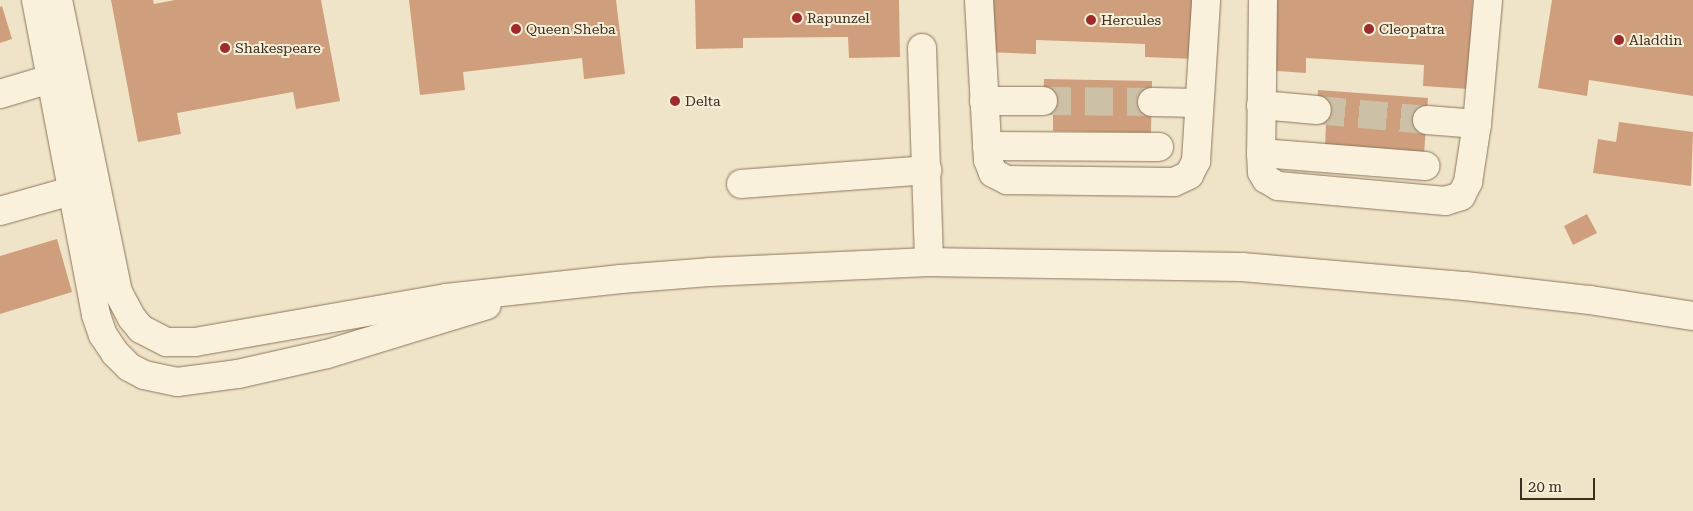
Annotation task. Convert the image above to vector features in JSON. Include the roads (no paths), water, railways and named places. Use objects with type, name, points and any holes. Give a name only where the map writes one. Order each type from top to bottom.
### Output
[{"type":"street","points":[[36,0],[96,315],[103,335],[115,353],[129,366],[144,375],[160,380],[177,382],[283,365],[441,320],[533,289]]},
{"type":"street","points":[[58,0],[118,292],[132,318],[141,329],[153,337],[166,342],[194,342],[446,298],[709,272],[929,262],[1242,267],[1465,286],[1590,300],[1693,316]]},
{"type":"street","points":[[979,0],[988,160],[993,174],[1007,180],[1174,182],[1189,175],[1194,169],[1206,0]]},
{"type":"street","points":[[1263,0],[1261,153],[1262,172],[1266,179],[1278,186],[1453,200],[1461,196],[1468,182],[1477,124],[1488,0]]},
{"type":"street","points":[[922,48],[929,262]]},
{"type":"street","points":[[0,94],[50,79]]},
{"type":"street","points":[[984,101],[1044,101]]},
{"type":"street","points":[[1152,102],[1199,103]]},
{"type":"street","points":[[1261,105],[1317,110]]},
{"type":"street","points":[[1426,120],[1477,124]]},
{"type":"street","points":[[987,146],[1160,147]]},
{"type":"street","points":[[1261,153],[1425,166]]},
{"type":"street","points":[[741,184],[927,170]]},
{"type":"street","points":[[0,211],[71,191]]},
{"type":"tunnel","points":[[1043,101],[1152,102]]},
{"type":"tunnel","points":[[1317,110],[1427,120]]},
{"type":"place","name":"Rapunzel","points":[[797,18]]},
{"type":"place","name":"Hercules","points":[[1091,20]]},
{"type":"place","name":"Queen Sheba","points":[[516,29]]},
{"type":"place","name":"Cleopatra","points":[[1369,29]]},
{"type":"place","name":"Aladdin","points":[[1619,40]]},
{"type":"place","name":"Shakespeare","points":[[225,48]]},
{"type":"place","name":"Delta","points":[[675,101]]}]
